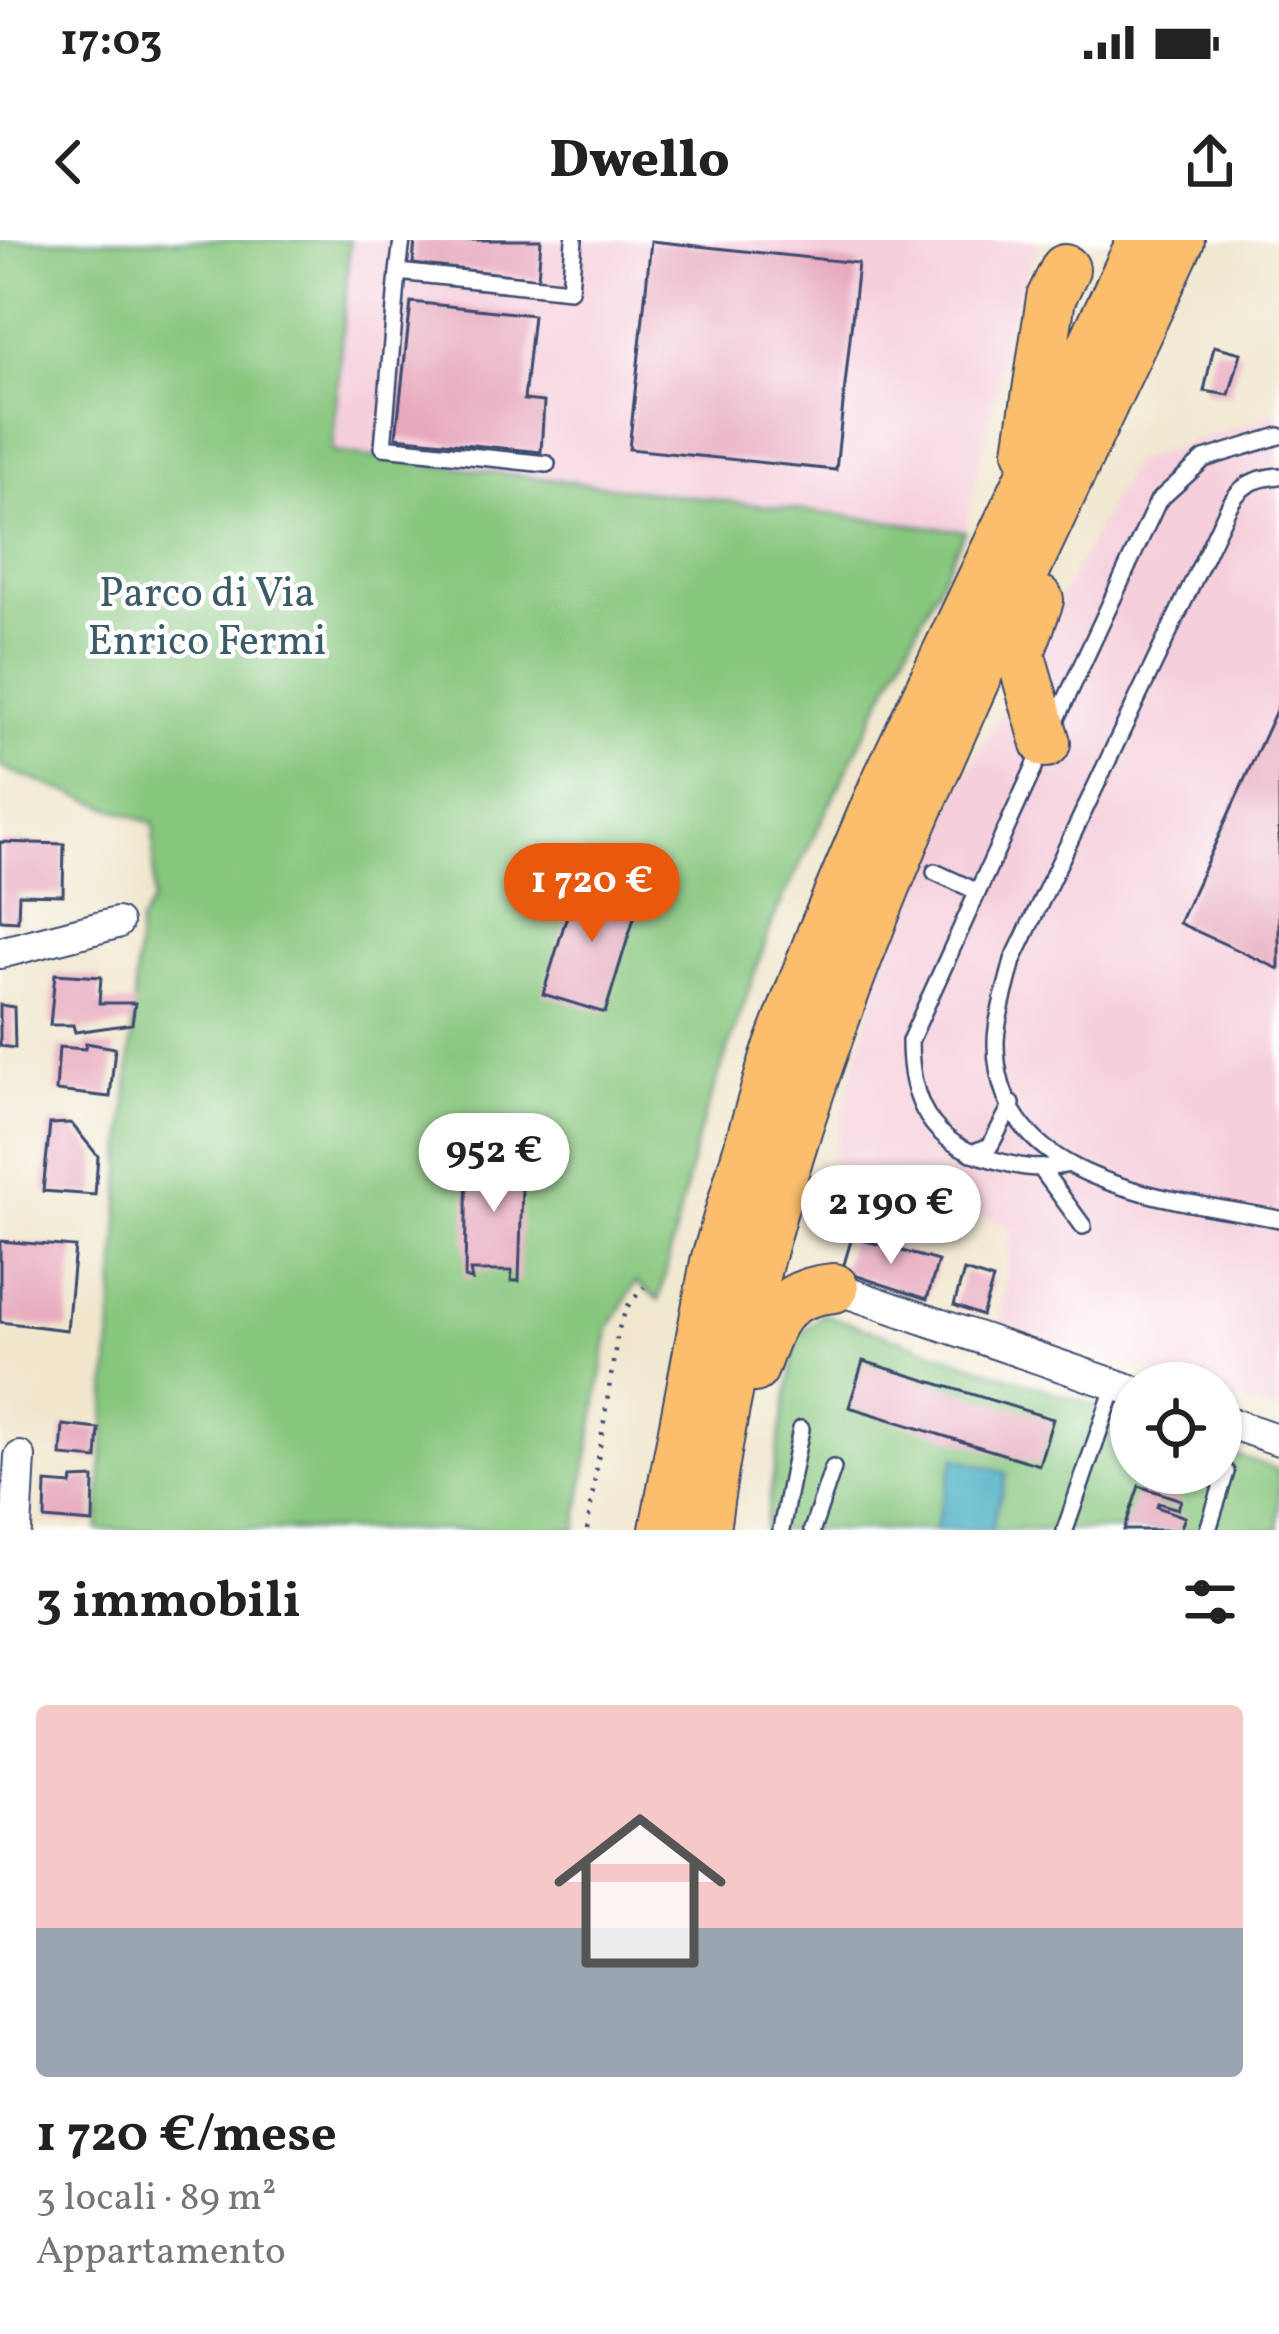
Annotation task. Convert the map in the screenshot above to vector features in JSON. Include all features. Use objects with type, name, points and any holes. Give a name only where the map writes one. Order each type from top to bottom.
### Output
[{"type":"main road","points":[[1040,504],[1142,240]]},
{"type":"main road","points":[[691,1527],[715,1262],[774,1060],[884,786],[1180,240]]},
{"type":"main road","points":[[1046,743],[1020,641],[1061,545],[1040,504],[1051,298],[1065,269]]},
{"type":"main road","points":[[691,1527],[766,1334],[782,1307],[804,1291],[834,1288]]},
{"type":"street","points":[[0,952],[117,923]]},
{"type":"street","points":[[834,1288],[1110,1384]]},
{"type":"street","points":[[1242,1427],[1279,1440]]},
{"type":"street","points":[[11,1525],[20,1457]]},
{"type":"lane","points":[[402,240],[383,447],[547,464]]},
{"type":"lane","points":[[398,272],[571,290],[574,240]]},
{"type":"lane","points":[[1065,1165],[1042,1170],[970,1153],[943,1138],[916,1100],[910,1041],[1158,501],[1204,460],[1279,436]]},
{"type":"lane","points":[[1279,476],[1258,478],[1243,487],[1228,508],[1013,960],[996,1038],[1012,1104],[1024,1125],[1065,1165],[1111,1185],[1279,1219]]},
{"type":"lane","points":[[934,872],[976,891]]},
{"type":"lane","points":[[970,1153],[990,1146],[1012,1104]]},
{"type":"lane","points":[[1042,1170],[1083,1226]]},
{"type":"lane","points":[[1065,1530],[1110,1420]]},
{"type":"lane","points":[[781,1530],[801,1429]]},
{"type":"lane","points":[[812,1530],[833,1468]]},
{"type":"lane","points":[[1208,1530],[1219,1494]]},
{"type":"path","points":[[587,1530],[618,1331],[627,1307],[644,1287]]},
{"type":"shaded area","points":[[350,240],[1041,240],[1013,305],[965,531],[331,452]]},
{"type":"shaded area","points":[[1279,412],[1279,1414],[1242,1402],[1242,1362],[1118,1362],[1000,1324],[1011,1227],[831,1159],[880,968],[941,823],[1133,461]]},
{"type":"green space","name":"Parco di Via Enrico Fermi","points":[[0,240],[350,240],[332,452],[965,531],[775,915],[698,1135],[659,1300],[636,1282],[609,1329],[576,1530],[98,1530],[139,925],[153,900],[154,824],[0,767]]},
{"type":"green space","points":[[823,1314],[1110,1411],[1110,1494],[1242,1494],[1242,1457],[1279,1470],[1279,1530],[764,1530],[797,1337]]},
{"type":"water","points":[[955,1457],[1007,1473],[991,1530],[934,1530]]},
{"type":"building","points":[[415,240],[541,240],[538,278],[413,264]]},
{"type":"building","points":[[651,241],[858,263],[836,470],[629,449]]},
{"type":"building","points":[[411,302],[533,315],[524,400],[544,402],[541,452],[396,437]]},
{"type":"building","points":[[1214,346],[1241,353],[1229,395],[1204,391]]},
{"type":"building","points":[[1279,704],[1279,969],[1179,923]]},
{"type":"building","points":[[0,842],[64,844],[63,895],[19,894],[18,921],[0,920]]},
{"type":"building","points":[[579,876],[641,895],[605,1013],[543,994]]},
{"type":"building","points":[[55,974],[101,977],[99,1003],[135,1003],[132,1024],[75,1032],[73,1025],[50,1025]]},
{"type":"building","points":[[0,1005],[14,1007],[15,1048],[0,1046]]},
{"type":"building","points":[[86,1043],[115,1048],[110,1097],[56,1091],[59,1047],[85,1049]]},
{"type":"building","points":[[71,1123],[98,1156],[95,1195],[43,1191],[50,1124]]},
{"type":"building","points":[[477,1153],[477,1158],[523,1157],[519,1281],[511,1281],[512,1271],[470,1271],[472,1280],[465,1278],[467,1154]]},
{"type":"building","points":[[852,1237],[938,1261],[927,1299],[842,1271]]},
{"type":"building","points":[[0,1241],[75,1247],[67,1330],[0,1322]]},
{"type":"building","points":[[964,1271],[993,1280],[982,1316],[954,1305]]},
{"type":"building","points":[[863,1361],[1053,1419],[1039,1465],[849,1407]]},
{"type":"building","points":[[63,1425],[99,1429],[97,1459],[61,1456]]},
{"type":"building","points":[[94,1478],[93,1523],[45,1519],[46,1483],[71,1485],[73,1479]]},
{"type":"building","points":[[1136,1494],[1181,1500],[1178,1509],[1158,1503],[1157,1507],[1185,1517],[1180,1530],[1124,1530]]}]
